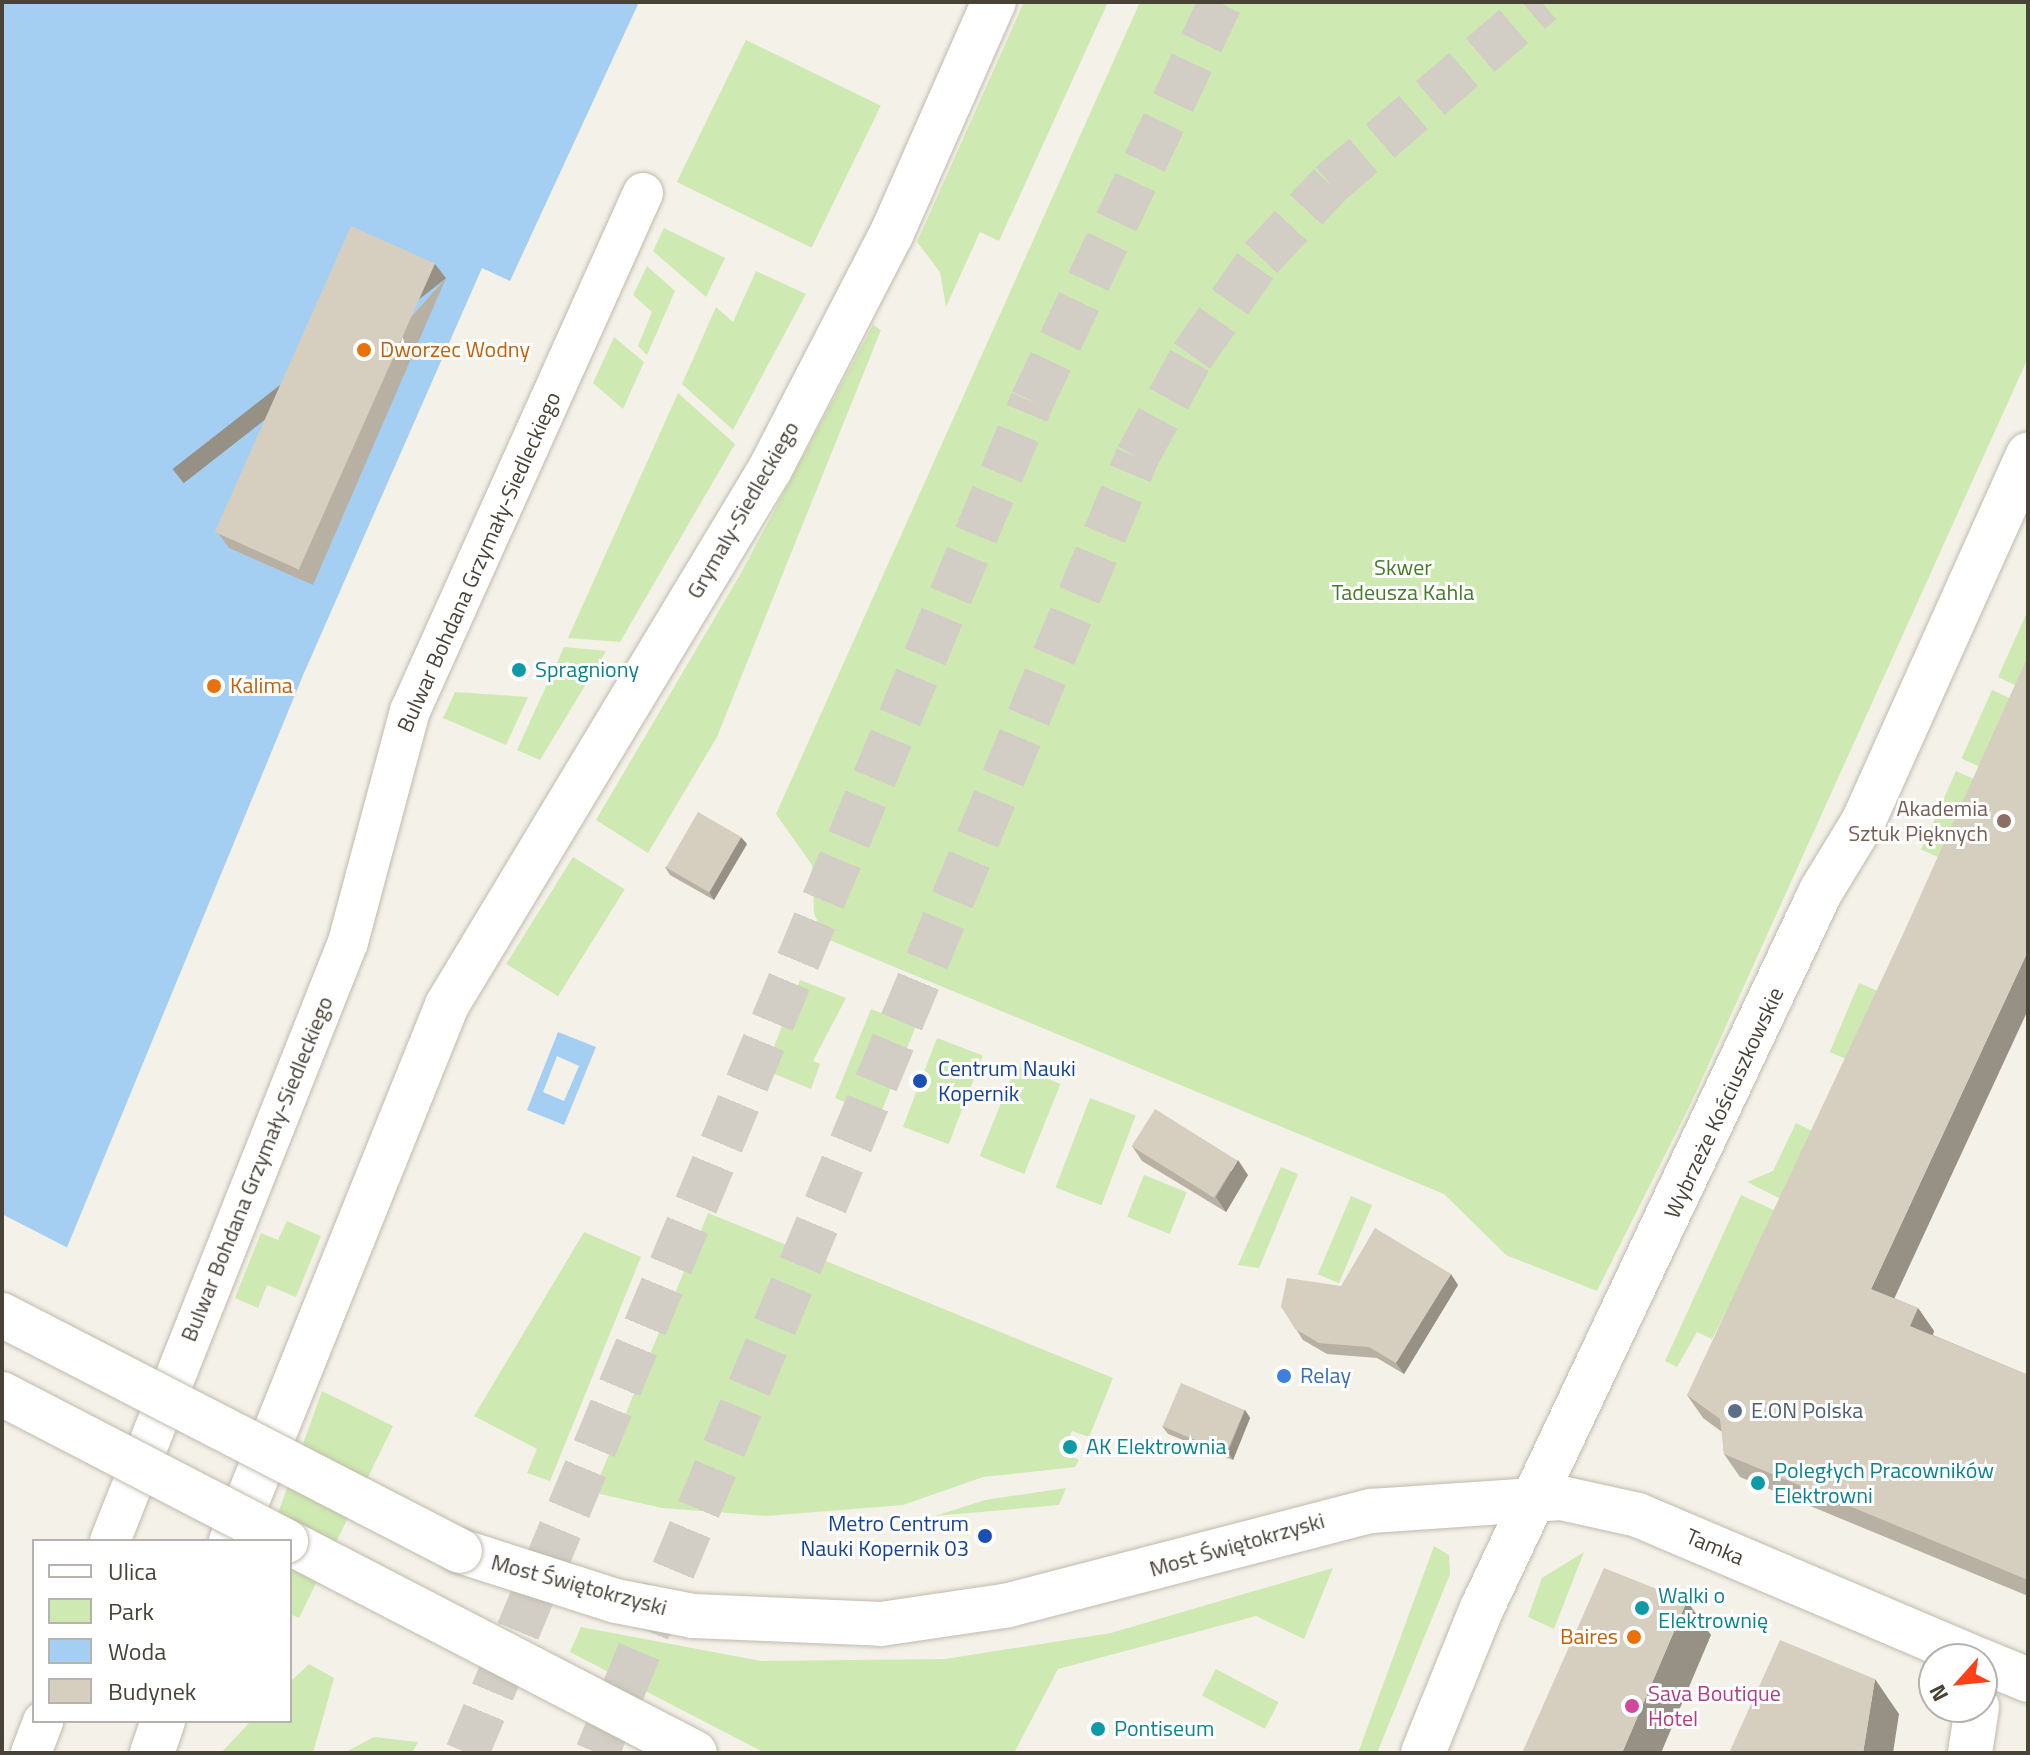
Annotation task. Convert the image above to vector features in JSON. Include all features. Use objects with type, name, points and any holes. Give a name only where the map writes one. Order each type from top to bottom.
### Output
[{"type":"street","name":"Grymaly-Siedleckiego","points":[[232,1539],[447,1005],[770,469],[891,235],[994,2]]},
{"type":"street","name":"Bulwar Bohdana Grzymały-Siedleckiego","points":[[111,1539],[348,942],[410,711],[643,193]]},
{"type":"street","name":"Wybrzeże Kościuszkowskie","points":[[1423,1753],[1535,1498],[1821,891],[1863,822],[2028,454]]},
{"type":"street","name":"Most Świętokrzyski","points":[[2,1315],[460,1551],[616,1601],[693,1616],[881,1624],[1009,1605],[1357,1514],[1535,1498]]},
{"type":"street","points":[[2,1394],[282,1539]]},
{"type":"street","name":"Tamka","points":[[1535,1498],[1638,1515],[1933,1643]]},
{"type":"street","points":[[292,1544],[695,1753]]},
{"type":"street","name":"Tamka","points":[[1998,1670],[2028,1680]]},
{"type":"street","points":[[31,1753],[42,1723]]},
{"type":"street","points":[[152,1753],[162,1723]]},
{"type":"street","points":[[1970,1753],[1975,1723]]},
{"type":"green space","points":[[1024,2],[1108,2],[999,241],[980,232],[946,307],[940,272],[917,242]]},
{"type":"green space","name":"Skwer Tadeusza Kahla","points":[[1140,2],[2028,2],[2028,358],[1692,1101],[1597,1291],[1506,1255],[1444,1194],[827,939],[814,914],[812,865],[776,814]]},
{"type":"green space","points":[[746,40],[881,106],[812,248],[677,182]]},
{"type":"green space","points":[[664,228],[725,258],[706,297],[653,251]]},
{"type":"green space","points":[[647,266],[675,291],[647,355],[638,346],[652,312],[633,295]]},
{"type":"green space","points":[[756,271],[806,294],[733,430],[682,384],[716,307],[733,322]]},
{"type":"green space","points":[[873,325],[881,330],[717,737],[648,853],[596,820],[741,573]]},
{"type":"green space","points":[[614,337],[644,362],[623,409],[593,383]]},
{"type":"green space","points":[[678,393],[735,444],[620,642],[568,638]]},
{"type":"green space","points":[[2028,610],[2028,662],[2017,686],[1998,677]]},
{"type":"green space","points":[[564,647],[606,651],[540,760],[517,750]]},
{"type":"green space","points":[[1992,690],[2012,699],[1982,767],[1961,759]]},
{"type":"green space","points":[[455,692],[528,697],[506,745],[443,718]]},
{"type":"green space","points":[[1956,771],[1976,780],[1941,859],[1921,850]]},
{"type":"green space","points":[[573,857],[625,889],[558,996],[506,964]]},
{"type":"green space","points":[[800,980],[846,998],[813,1061],[820,1064],[811,1089],[765,1070]]},
{"type":"green space","points":[[1859,983],[1878,991],[1849,1060],[1830,1052]]},
{"type":"green space","points":[[871,1009],[916,1027],[880,1116],[835,1098]]},
{"type":"green space","points":[[937,1038],[983,1056],[949,1144],[903,1127]]},
{"type":"green space","points":[[1016,1066],[1061,1084],[1024,1174],[980,1156]]},
{"type":"green space","points":[[1090,1098],[1136,1116],[1101,1205],[1056,1188]]},
{"type":"green space","points":[[1796,1123],[1814,1132],[1783,1200],[1747,1182],[1773,1171]]},
{"type":"green space","points":[[1281,1167],[1298,1174],[1259,1268],[1238,1265]]},
{"type":"green space","points":[[1144,1175],[1187,1192],[1170,1234],[1127,1217]]},
{"type":"green space","points":[[1741,1195],[1778,1212],[1712,1339],[1697,1332],[1677,1367],[1665,1361]]},
{"type":"green space","points":[[1351,1196],[1372,1205],[1339,1283],[1318,1274]]},
{"type":"green space","points":[[708,1213],[1113,1378],[1089,1437],[1072,1431],[1063,1452],[1079,1460],[1075,1467],[983,1477],[903,1505],[766,1516],[662,1508],[600,1494],[598,1481]]},
{"type":"green space","points":[[287,1221],[321,1236],[296,1297],[267,1285],[258,1308],[235,1298],[261,1233],[278,1240]]},
{"type":"green space","points":[[584,1232],[641,1257],[550,1481],[527,1473],[537,1449],[474,1416]]},
{"type":"green space","points":[[322,1391],[393,1426],[299,1618],[292,1615],[292,1539],[269,1539]]},
{"type":"green space","points":[[1066,1488],[1059,1505],[935,1516],[985,1500]]},
{"type":"green space","points":[[1434,1546],[1449,1555],[1450,1574],[1377,1753],[1358,1753]]},
{"type":"green space","points":[[1584,1552],[1554,1629],[1528,1617],[1542,1578]]},
{"type":"green space","points":[[1333,1568],[1304,1639],[1256,1616],[1058,1669],[1014,1753],[765,1753],[570,1652],[581,1627],[761,1661],[945,1659],[1111,1633]]},
{"type":"green space","points":[[309,1664],[334,1678],[313,1753],[221,1753],[249,1723],[292,1723],[292,1680]]},
{"type":"green space","points":[[1216,1669],[1279,1702],[1265,1729],[1202,1695]]},
{"type":"green space","points":[[374,1737],[418,1742],[412,1753],[344,1753]]},
{"type":"water","points":[[2,2],[639,2],[510,281],[482,268],[304,673],[2,1405]]},
{"type":"water","points":[[558,1032],[596,1047],[564,1125],[527,1110]],"holes":[[[557,1056],[579,1066],[564,1101],[543,1092]]]},
{"type":"pier","points":[[2,1214],[70,1249],[2,1409]]},
{"type":"building","name":"Dworzec Wodny","points":[[351,226],[435,263],[299,569],[215,532]]},
{"type":"building","points":[[2028,656],[2028,951],[1871,1289],[1918,1308],[1910,1326],[2028,1375],[2028,1580],[1724,1454],[1720,1419],[1687,1395],[1904,932]]},
{"type":"building","points":[[698,812],[741,837],[709,892],[666,867]]},
{"type":"building","points":[[1155,1109],[1237,1160],[1214,1198],[1132,1146]]},
{"type":"building","points":[[1375,1228],[1451,1274],[1396,1363],[1369,1347],[1319,1343],[1295,1329],[1281,1306],[1287,1278],[1341,1286]]},
{"type":"building","points":[[1181,1383],[1245,1410],[1226,1453],[1163,1426]]},
{"type":"building","points":[[1604,1568],[1687,1601],[1622,1753],[1522,1753]]},
{"type":"building","points":[[1780,1640],[1875,1679],[1863,1753],[1729,1753]]},
{"type":"tunnel","points":[[467,1753],[1032,401],[1221,2]]},
{"type":"tunnel","points":[[597,1753],[1137,457],[1192,356],[1261,258],[1330,184],[1542,2]]},
{"type":"place","name":"Dworzec Wodny","points":[[364,350]]},
{"type":"place","name":"Spragniony","points":[[519,670]]},
{"type":"place","name":"Kalima","points":[[214,686]]},
{"type":"place","name":"Akademia Sztuk Pięknych","points":[[2004,821]]},
{"type":"place","name":"Centrum Nauki Kopernik","points":[[920,1081]]},
{"type":"place","name":"Relay","points":[[1284,1376]]},
{"type":"place","name":"E.ON Polska","points":[[1735,1411]]},
{"type":"place","name":"AK Elektrownia","points":[[1070,1447]]},
{"type":"place","name":"Poległych Pracowników Elektrowni","points":[[1758,1483]]},
{"type":"place","name":"Metro Centrum Nauki Kopernik 03","points":[[985,1536]]},
{"type":"place","name":"Walki o Elektrownię","points":[[1642,1608]]},
{"type":"place","name":"Baires","points":[[1634,1637]]},
{"type":"place","name":"Sava Boutique Hotel","points":[[1632,1706]]},
{"type":"place","name":"Pontiseum","points":[[1098,1729]]}]
